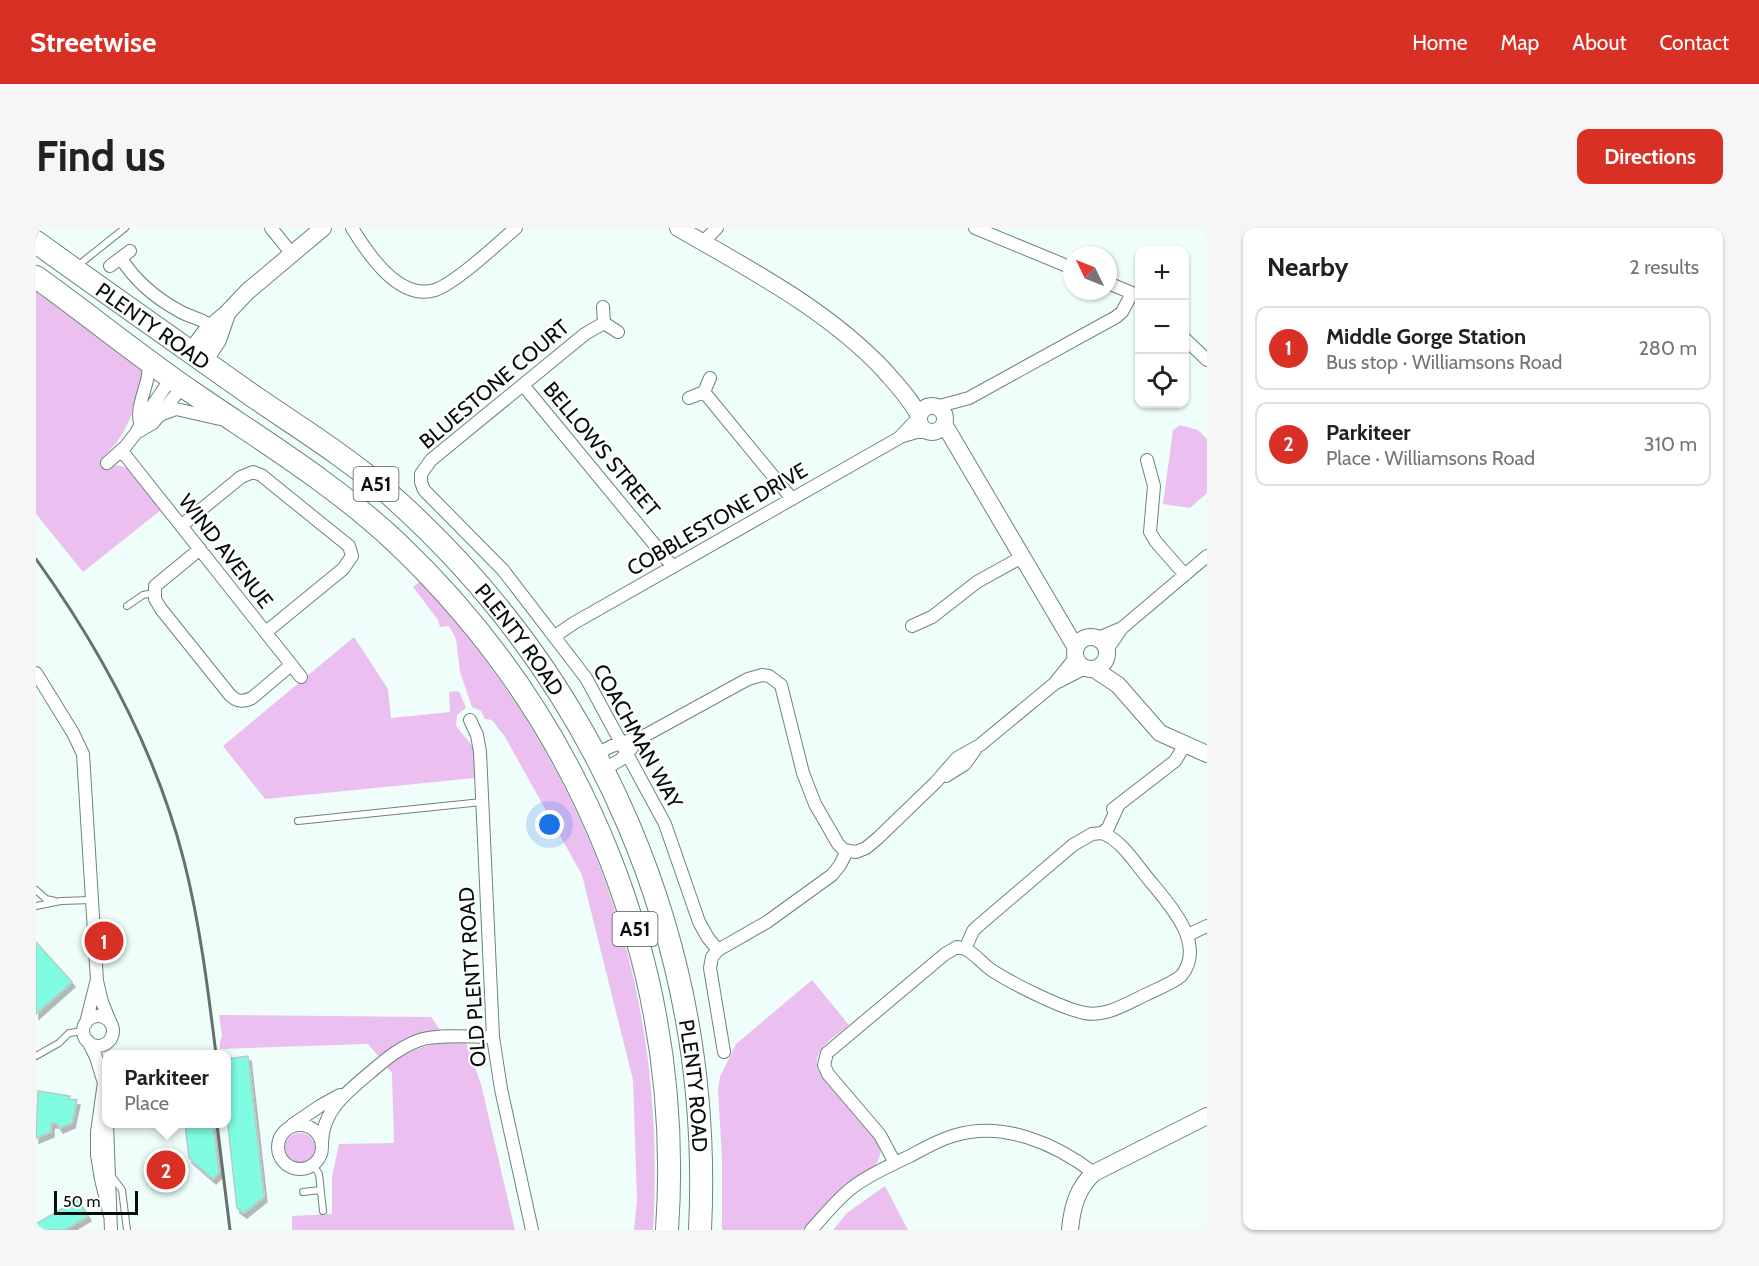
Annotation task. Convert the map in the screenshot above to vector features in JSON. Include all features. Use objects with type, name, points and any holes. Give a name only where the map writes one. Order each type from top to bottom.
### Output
[{"type":"highway","name":"PLENTY ROAD","points":[[36,242],[334,451],[385,490],[484,590],[522,636],[561,694],[600,762],[628,822],[662,915],[691,1043],[700,1123],[702,1175],[700,1230]]},
{"type":"highway","name":"PLENTY ROAD","points":[[36,277],[178,382],[354,505],[433,579],[500,658],[540,718],[588,805],[632,917],[643,958],[659,1039],[669,1136],[667,1230]]},
{"type":"highway","points":[[178,382],[197,356]]},
{"type":"street","points":[[271,228],[292,254]]},
{"type":"street","points":[[197,356],[227,313],[248,291],[323,228]]},
{"type":"street","points":[[346,228],[355,233],[394,281],[406,288],[426,291],[435,290],[456,278],[516,228]]},
{"type":"street","points":[[678,228],[822,315],[854,341],[898,386],[913,405],[932,420],[968,462],[1060,619],[1153,727],[1207,754]]},
{"type":"street","points":[[702,243],[717,228]]},
{"type":"street","points":[[975,228],[1063,264]]},
{"type":"street","name":"PLENTY ROAD","points":[[110,266],[125,254],[134,278],[142,285],[177,310],[202,319],[216,329]]},
{"type":"street","points":[[1117,287],[1135,294]]},
{"type":"street","name":"COBBLESTONE DRIVE","points":[[555,636],[899,438],[917,432],[932,420],[969,398],[1116,317],[1135,295]]},
{"type":"street","name":"BLUESTONE COURT","points":[[603,308],[604,323]]},
{"type":"street","name":"BLUESTONE COURT","points":[[604,323],[618,332]]},
{"type":"street","name":"BLUESTONE COURT","points":[[421,483],[421,474],[431,460],[585,333],[604,323]]},
{"type":"street","points":[[1189,342],[1207,360]]},
{"type":"street","points":[[138,429],[139,413],[149,372],[148,359]]},
{"type":"street","points":[[689,398],[704,392],[710,378]]},
{"type":"street","points":[[138,429],[148,428],[160,414],[178,382]]},
{"type":"street","points":[[107,463],[122,450],[178,382]]},
{"type":"street","name":"BELLOWS STREET","points":[[523,385],[673,567]]},
{"type":"street","points":[[704,392],[792,499]]},
{"type":"street","points":[[160,414],[170,410],[181,410],[238,423]]},
{"type":"street","name":"WIND AVENUE","points":[[122,450],[301,677]]},
{"type":"street","points":[[1147,460],[1154,481],[1150,532],[1185,575]]},
{"type":"street","points":[[181,526],[241,477],[253,472],[261,475],[349,546],[352,556],[343,570],[266,632]]},
{"type":"street","name":"COACHMAN WAY","points":[[421,483],[430,497],[503,570],[586,678],[665,824],[699,922],[718,950]]},
{"type":"street","points":[[200,549],[155,586],[155,599],[161,609],[230,695],[237,700],[244,701],[252,698],[291,664]]},
{"type":"street","points":[[600,762],[748,679],[762,675],[773,678],[779,682],[784,691],[803,773],[815,804],[834,840],[847,851],[860,851],[871,844],[936,782],[965,764],[980,745],[1207,556]]},
{"type":"street","points":[[912,626],[929,619],[978,582],[1022,557]]},
{"type":"street","points":[[36,673],[73,733],[83,754],[97,981],[112,1029],[109,1050]]},
{"type":"street","name":"OLD PLENTY ROAD","points":[[470,720],[477,735],[480,752],[493,1036],[501,1089],[532,1230]]},
{"type":"street","points":[[965,949],[973,931],[978,926],[1073,844],[1104,829],[1118,806],[1158,773],[1181,743]]},
{"type":"street","points":[[600,762],[625,748]]},
{"type":"street","points":[[895,1163],[880,1135],[828,1074],[824,1065],[825,1057],[835,1045],[945,954],[957,948],[965,949],[1003,977],[1068,1007],[1097,1014],[1122,1006],[1182,975],[1191,962],[1194,953],[1188,926],[1104,829]]},
{"type":"street","points":[[724,1052],[711,968],[712,957],[718,950],[767,922],[832,874],[847,851]]},
{"type":"street","points":[[1191,933],[1207,926]]},
{"type":"street","points":[[97,981],[86,1032],[102,1076]]},
{"type":"street","points":[[99,1016],[105,1017],[112,1029],[109,1041],[102,1045],[95,1045],[86,1032],[90,1018],[99,1016]]},
{"type":"street","points":[[347,1091],[320,1106],[282,1134],[278,1142],[278,1150],[282,1161],[289,1167],[304,1169],[313,1165],[320,1157],[326,1121],[336,1104],[347,1091],[392,1054],[413,1043],[443,1037],[493,1036]]},
{"type":"street","points":[[102,1115],[97,1132],[97,1155],[110,1216]]},
{"type":"street","points":[[1070,1230],[1074,1205],[1090,1176],[1207,1116]]},
{"type":"street","points":[[288,1128],[296,1125],[310,1127],[318,1134],[322,1145]]},
{"type":"street","points":[[107,1128],[111,1230]]},
{"type":"street","points":[[811,1230],[853,1187],[940,1140],[956,1135],[979,1131],[1004,1131],[1022,1136],[1079,1161],[1090,1176]]},
{"type":"lane","points":[[73,269],[125,228]]},
{"type":"lane","points":[[127,606],[143,595],[154,593]]},
{"type":"lane","points":[[298,821],[482,802]]},
{"type":"lane","points":[[36,890],[46,899],[92,900]]},
{"type":"lane","points":[[36,906],[61,901]]},
{"type":"lane","points":[[36,1056],[59,1043],[69,1033],[86,1032]]},
{"type":"lane","points":[[313,1165],[319,1174],[323,1211]]},
{"type":"lane","points":[[109,1169],[122,1190],[128,1230]]},
{"type":"lane","points":[[303,1192],[320,1190]]},
{"type":"shaded area","points":[[36,292],[144,370],[130,419],[119,439],[101,459],[108,469],[117,465],[127,468],[161,510],[83,572],[36,514]]},
{"type":"shaded area","points":[[1180,425],[1198,430],[1207,439],[1207,493],[1190,508],[1163,504],[1173,430]]},
{"type":"shaded area","points":[[420,581],[479,651],[529,725],[572,801],[605,881],[630,964],[647,1050],[654,1138],[653,1230],[634,1230],[637,1200],[633,1080],[582,875],[505,737],[492,720],[485,719],[481,711],[472,707],[460,672],[456,639],[449,626],[440,627],[438,620],[413,587]]},
{"type":"shaded area","points":[[354,637],[388,689],[391,718],[450,712],[449,692],[460,693],[466,708],[457,715],[456,726],[474,748],[475,778],[265,799],[223,746]]},
{"type":"shaded area","points":[[812,980],[849,1025],[821,1050],[818,1056],[818,1070],[875,1138],[880,1148],[879,1158],[875,1165],[844,1187],[803,1230],[722,1230],[722,1159],[718,1089],[720,1077],[736,1044]]},
{"type":"shaded area","points":[[219,1015],[431,1017],[441,1031],[378,1056],[368,1044],[220,1049],[222,1036]]},
{"type":"shaded area","points":[[466,1042],[481,1084],[515,1230],[292,1230],[292,1216],[332,1214],[332,1177],[339,1144],[394,1143],[392,1073],[387,1067],[406,1054],[424,1047]]},
{"type":"shaded area","points":[[300,1133],[306,1134],[314,1142],[314,1154],[306,1162],[300,1163],[294,1162],[286,1154],[285,1148],[286,1142],[294,1134]]},
{"type":"shaded area","points":[[885,1186],[908,1230],[833,1230],[847,1213]]},
{"type":"building","points":[[36,942],[72,982],[36,1014]]},
{"type":"building","points":[[248,1056],[264,1197],[244,1213],[237,1208],[228,1128],[231,1128],[231,1058]]},
{"type":"building","points":[[38,1091],[70,1096],[69,1099],[77,1100],[72,1123],[60,1128],[57,1123],[51,1123],[51,1132],[36,1138]]},
{"type":"building","points":[[185,1128],[213,1128],[219,1173],[213,1179],[189,1158]]},
{"type":"building","points":[[164,1158],[171,1161],[177,1170],[177,1177],[172,1181],[162,1179],[155,1170],[156,1161]]},
{"type":"building","points":[[78,1199],[88,1216],[65,1230],[36,1230],[36,1224]]},
{"type":"railway","points":[[36,559],[104,666],[124,703],[158,780],[190,885],[203,957],[215,1050]]},
{"type":"railway","points":[[217,1128],[230,1230]]},
{"type":"place","name":"Middle Gorge Station","points":[[104,941]]},
{"type":"place","name":"Parkiteer","points":[[166,1170]]}]
